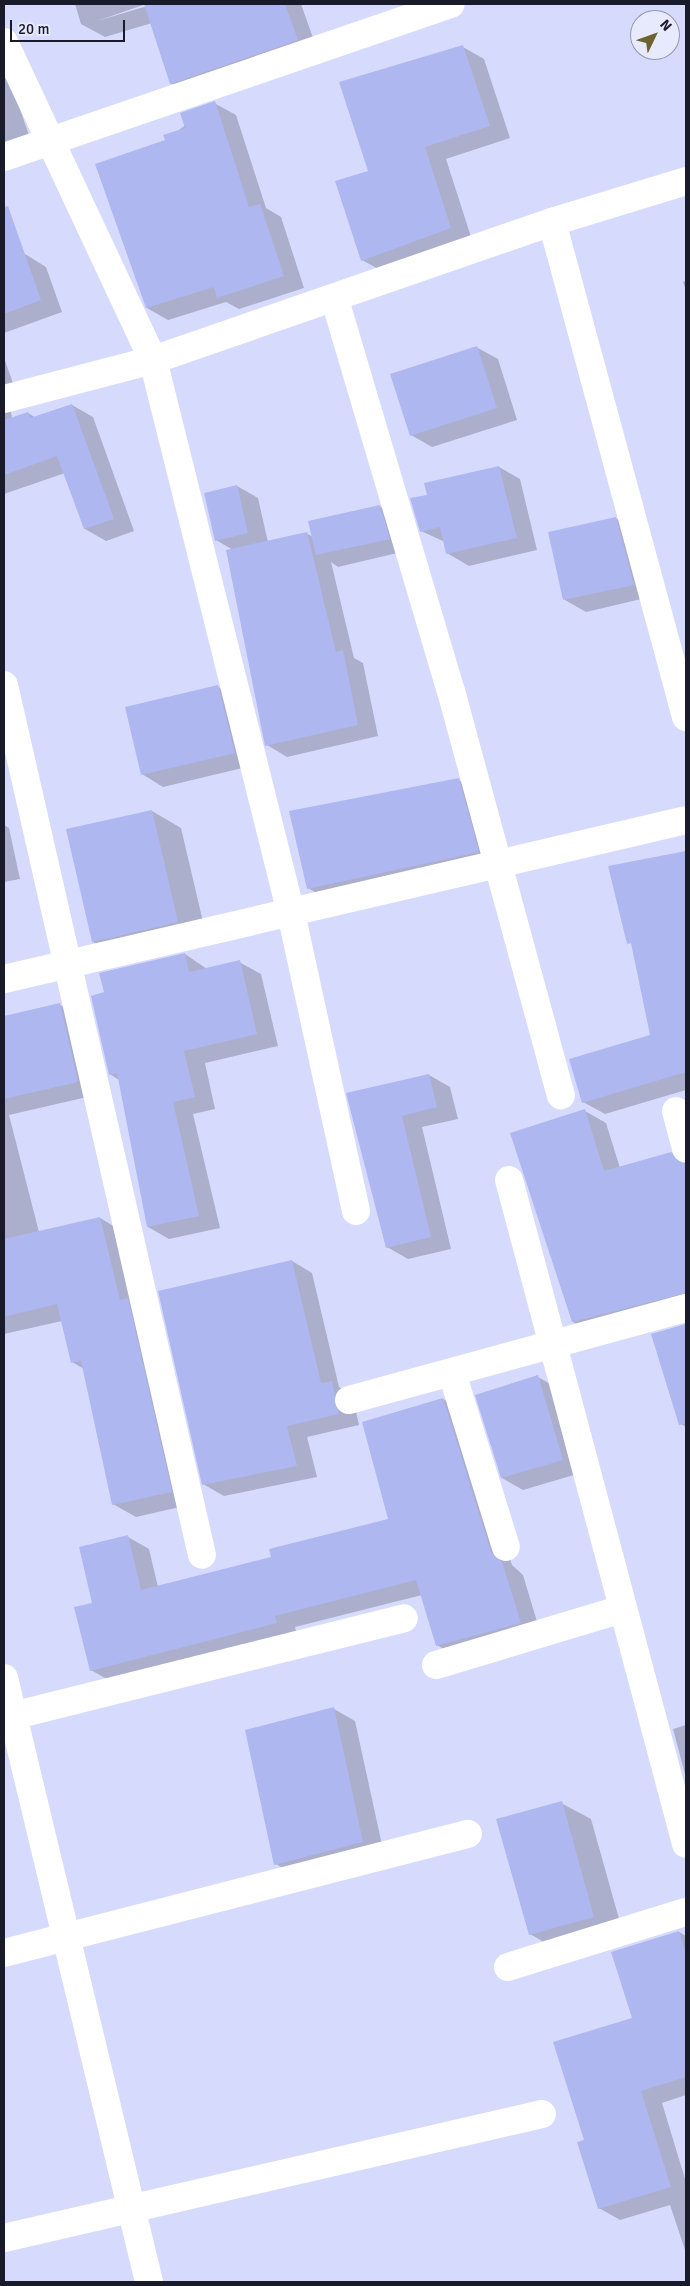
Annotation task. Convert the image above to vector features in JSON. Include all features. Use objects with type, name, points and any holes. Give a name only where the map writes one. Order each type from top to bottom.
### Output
[{"type":"street","points":[[4,157],[450,4]]},
{"type":"street","points":[[4,42],[48,141],[153,360],[291,913],[356,1211]]},
{"type":"street","points":[[4,400],[153,360],[335,300],[552,222],[686,181]]},
{"type":"street","points":[[552,222],[686,717]]},
{"type":"street","points":[[335,300],[498,864],[561,1094]]},
{"type":"street","points":[[4,685],[202,1555]]},
{"type":"street","points":[[4,979],[686,820]]},
{"type":"street","points":[[676,1111],[686,1149]]},
{"type":"street","points":[[509,1180],[555,1345],[686,1844]]},
{"type":"street","points":[[349,1400],[686,1308]]},
{"type":"street","points":[[452,1372],[506,1548]]},
{"type":"street","points":[[436,1666],[624,1609]]},
{"type":"street","points":[[8,1717],[404,1618]]},
{"type":"street","points":[[4,1678],[8,1717],[68,1940],[149,2282]]},
{"type":"street","points":[[4,1953],[68,1940],[468,1834]]},
{"type":"street","points":[[508,1967],[686,1912]]},
{"type":"street","points":[[4,2238],[542,2114]]},
{"type":"building","points":[[144,4],[285,4],[298,40],[170,84]]},
{"type":"building","points":[[463,45],[490,126],[425,147],[451,228],[361,261],[335,181],[368,171],[339,82]]},
{"type":"building","points":[[215,101],[249,207],[260,204],[284,276],[217,298],[214,287],[146,308],[95,164],[165,140],[163,135],[185,128],[180,113]]},
{"type":"building","points":[[8,206],[41,300],[4,314],[4,207]]},
{"type":"building","points":[[477,346],[497,408],[410,436],[390,374]]},
{"type":"building","points":[[72,404],[114,519],[84,529],[57,456],[4,475],[4,420],[28,412],[30,418]]},
{"type":"building","points":[[499,466],[517,538],[446,554],[440,527],[420,532],[410,498],[427,495],[424,483]]},
{"type":"building","points":[[237,485],[248,533],[215,541],[204,493]]},
{"type":"building","points":[[380,505],[390,539],[316,555],[308,521]]},
{"type":"building","points":[[616,517],[634,585],[563,600],[548,532]]},
{"type":"building","points":[[307,532],[336,652],[343,650],[358,725],[265,746],[226,550]]},
{"type":"building","points":[[218,685],[235,753],[141,775],[125,707]]},
{"type":"building","points":[[459,778],[479,852],[307,889],[289,811]]},
{"type":"building","points":[[152,810],[178,922],[92,942],[66,829]]},
{"type":"building","points":[[686,851],[686,1072],[582,1103],[569,1059],[650,1035],[631,943],[627,944],[608,866]]},
{"type":"building","points":[[185,953],[189,972],[240,960],[257,1034],[184,1051],[195,1097],[173,1102],[199,1216],[147,1227],[117,1073],[109,1075],[91,996],[104,992],[99,973]]},
{"type":"building","points":[[60,1003],[78,1082],[4,1099],[4,1016]]},
{"type":"building","points":[[429,1074],[437,1107],[402,1116],[431,1237],[386,1248],[346,1093]]},
{"type":"building","points":[[585,1109],[604,1171],[671,1152],[685,1164],[686,1293],[572,1322],[510,1133]]},
{"type":"building","points":[[100,1217],[120,1300],[128,1298],[172,1492],[112,1505],[81,1361],[71,1363],[57,1304],[4,1317],[4,1239]]},
{"type":"building","points":[[292,1260],[321,1383],[332,1381],[339,1414],[287,1426],[297,1466],[202,1485],[158,1291]]},
{"type":"building","points":[[686,1324],[686,1424],[679,1425],[651,1334]]},
{"type":"building","points":[[538,1375],[563,1460],[501,1478],[475,1395]]},
{"type":"building","points":[[443,1398],[491,1552],[502,1562],[521,1623],[436,1646],[416,1580],[275,1616],[277,1623],[90,1671],[74,1607],[92,1603],[79,1547],[128,1535],[141,1590],[271,1557],[269,1549],[388,1519],[362,1422]]},
{"type":"building","points":[[334,1707],[363,1842],[274,1865],[245,1730]]},
{"type":"building","points":[[562,1801],[594,1917],[529,1935],[496,1819]]},
{"type":"building","points":[[679,1931],[686,1954],[686,2077],[641,2091],[671,2187],[598,2209],[577,2142],[584,2140],[553,2042],[632,2018],[611,1952]]}]
